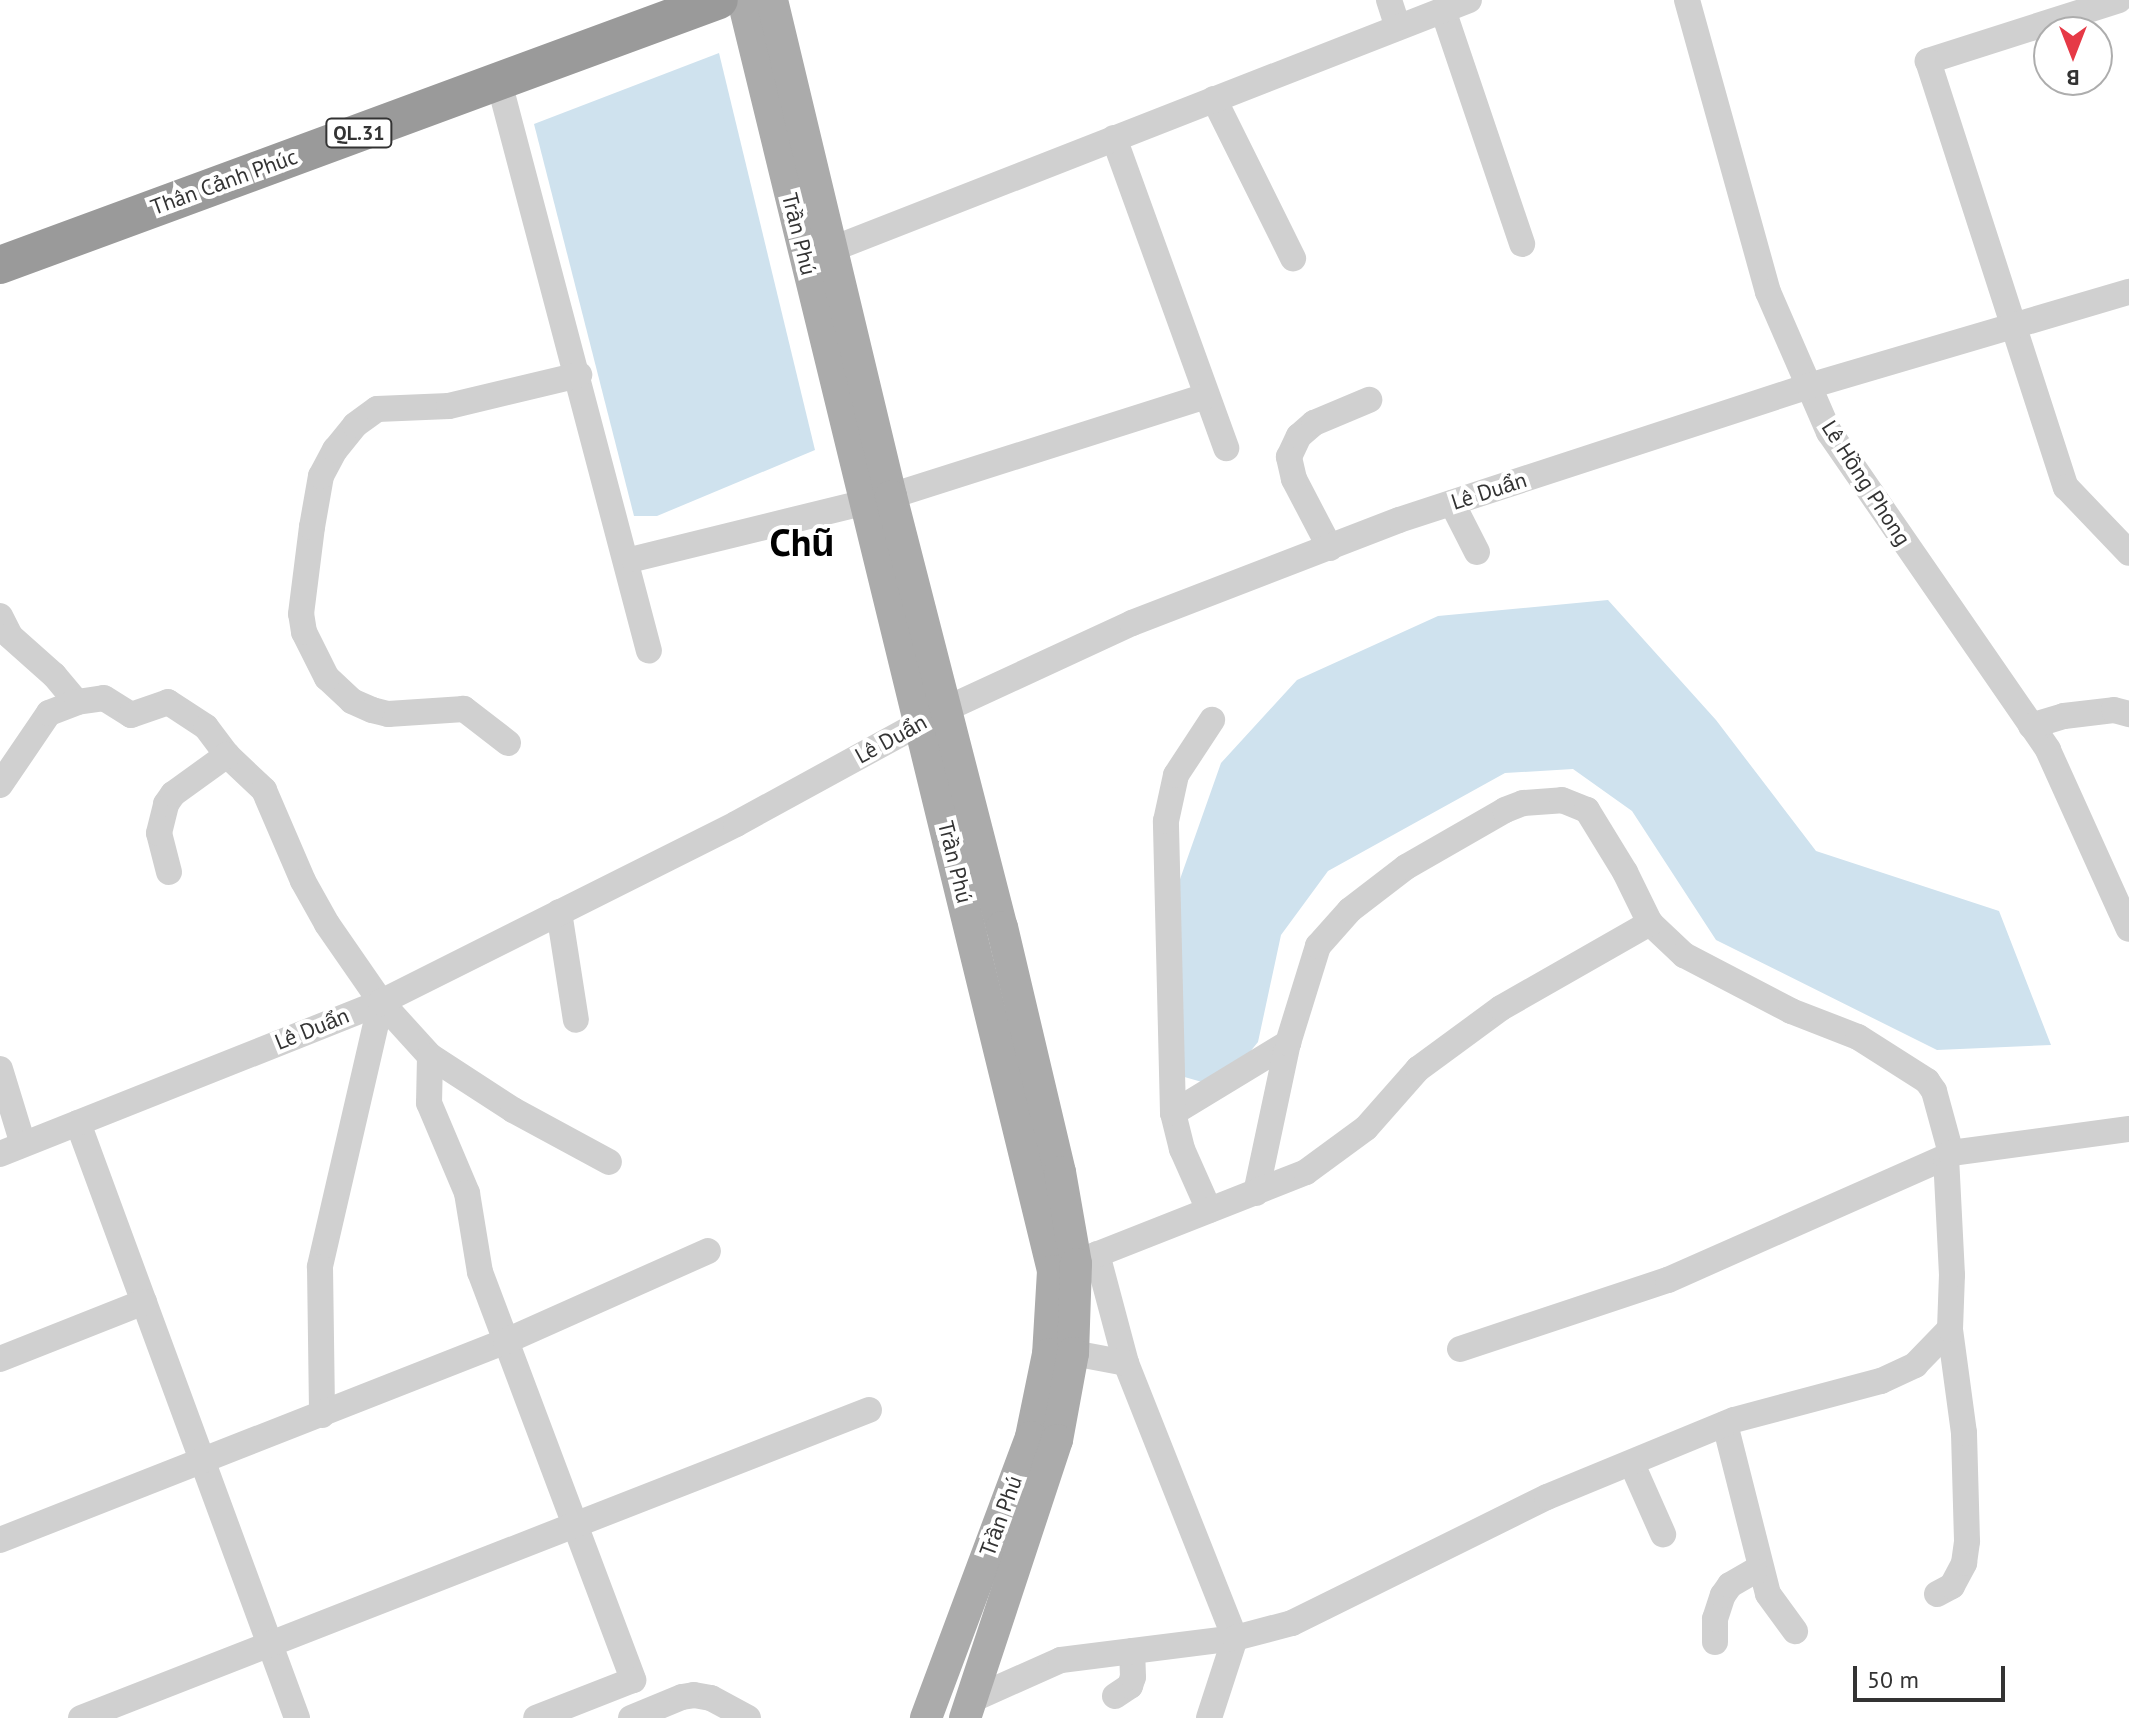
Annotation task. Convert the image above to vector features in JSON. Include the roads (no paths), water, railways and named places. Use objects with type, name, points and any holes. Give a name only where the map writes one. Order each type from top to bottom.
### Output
[{"type":"highway","name":"Thân Cảnh Phúc","points":[[0,265],[499,82],[678,9],[719,0]]},
{"type":"main road","name":"Trần Phú","points":[[743,0],[818,255],[933,716],[1060,1172],[1075,1263],[1060,1354],[1057,1440],[968,1709]]},
{"type":"main road","name":"Trần Phú","points":[[772,0],[818,255]]},
{"type":"main road","name":"Trần Phú","points":[[926,1718],[1060,1354]]},
{"type":"street","points":[[1389,0],[1398,27]]},
{"type":"street","points":[[818,255],[1469,0]]},
{"type":"street","name":"Lê Hồng Phong","points":[[1687,0],[1768,292],[1829,432],[2048,750],[2129,929]]},
{"type":"street","points":[[2119,0],[1928,61],[2066,487],[2129,553]]},
{"type":"street","points":[[1443,10],[1522,244]]},
{"type":"street","points":[[499,82],[579,375],[649,651]]},
{"type":"street","points":[[1214,99],[1293,258]]},
{"type":"street","points":[[1114,138],[1226,448]]},
{"type":"street","name":"Lê Duẩn","points":[[12,1149],[381,1002],[736,824],[933,716],[1132,623],[1452,503],[1809,386],[2129,292]]},
{"type":"street","points":[[508,743],[464,709],[388,714],[352,701],[327,678],[304,632],[301,614],[321,476],[335,450],[355,425],[377,409],[449,406],[579,375]]},
{"type":"street","points":[[634,559],[879,499],[1207,396]]},
{"type":"street","points":[[1330,548],[1294,479],[1289,457],[1299,436],[1314,423],[1369,400]]},
{"type":"street","points":[[1452,503],[1477,552]]},
{"type":"street","points":[[0,616],[10,636],[54,675],[77,702]]},
{"type":"street","points":[[0,785],[49,713],[77,702],[104,698],[131,715],[168,702],[206,727],[227,755],[264,790],[303,881],[327,924],[381,1002],[430,1056],[513,1110],[609,1162]]},
{"type":"street","points":[[2031,726],[2064,716],[2114,710],[2129,714]]},
{"type":"street","points":[[1209,1210],[1182,1149],[1173,1113],[1168,804],[1182,760],[1212,720]]},
{"type":"street","points":[[169,872],[159,833],[166,804],[173,794],[227,755]]},
{"type":"street","points":[[1256,1193],[1288,1043],[1318,946],[1350,910],[1406,867],[1505,810],[1523,803],[1562,800],[1587,810],[1625,872],[1650,923],[1684,955],[1791,1011],[1858,1037],[1918,1073],[1934,1091],[1948,1155],[1952,1275],[1950,1329],[1964,1433],[1967,1541],[1964,1563],[1952,1586],[1937,1594]]},
{"type":"street","points":[[559,912],[576,1020]]},
{"type":"street","points":[[1075,1263],[1306,1172],[1343,1146],[1386,1107],[1418,1069],[1501,1008],[1650,923]]},
{"type":"street","points":[[322,1415],[320,1267],[381,1002]]},
{"type":"street","points":[[1173,1113],[1288,1043]]},
{"type":"street","points":[[430,1056],[429,1103],[445,1150],[467,1193],[480,1272],[633,1680],[536,1718]]},
{"type":"street","points":[[0,1069],[12,1149]]},
{"type":"street","points":[[78,1123],[297,1718]]},
{"type":"street","points":[[1460,1349],[1668,1280],[1948,1155],[2129,1129]]},
{"type":"street","points":[[0,1540],[506,1341],[708,1251]]},
{"type":"street","name":"Trần Phú","points":[[1075,1263],[1126,1363],[1235,1638]]},
{"type":"street","points":[[0,1359],[144,1302]]},
{"type":"street","points":[[968,1709],[1061,1660],[1235,1638],[1292,1623],[1533,1503],[1725,1424],[1881,1381],[1915,1365],[1950,1329]]},
{"type":"street","points":[[1060,1354],[1126,1363]]},
{"type":"street","points":[[81,1718],[869,1410]]},
{"type":"street","points":[[1725,1424],[1754,1571],[1795,1631]]},
{"type":"street","points":[[1632,1464],[1663,1534]]},
{"type":"street","points":[[1715,1642],[1715,1619],[1723,1595],[1730,1585],[1754,1571]]},
{"type":"street","points":[[1209,1718],[1235,1638]]},
{"type":"street","points":[[1115,1696],[1130,1686],[1133,1677],[1132,1651]]},
{"type":"street","points":[[631,1718],[694,1695],[711,1698],[748,1718]]},
{"type":"water","points":[[719,53],[815,450],[657,516],[634,516],[534,124]]},
{"type":"water","points":[[1608,600],[1716,720],[1816,851],[1999,911],[2051,1045],[1937,1050],[1716,940],[1632,811],[1573,769],[1505,773],[1328,871],[1281,935],[1258,1042],[1245,1058],[1202,1082],[1181,1076],[1179,882],[1221,763],[1297,680],[1438,616]]},
{"type":"district","name":"Chũ","points":[[802,542]]}]
